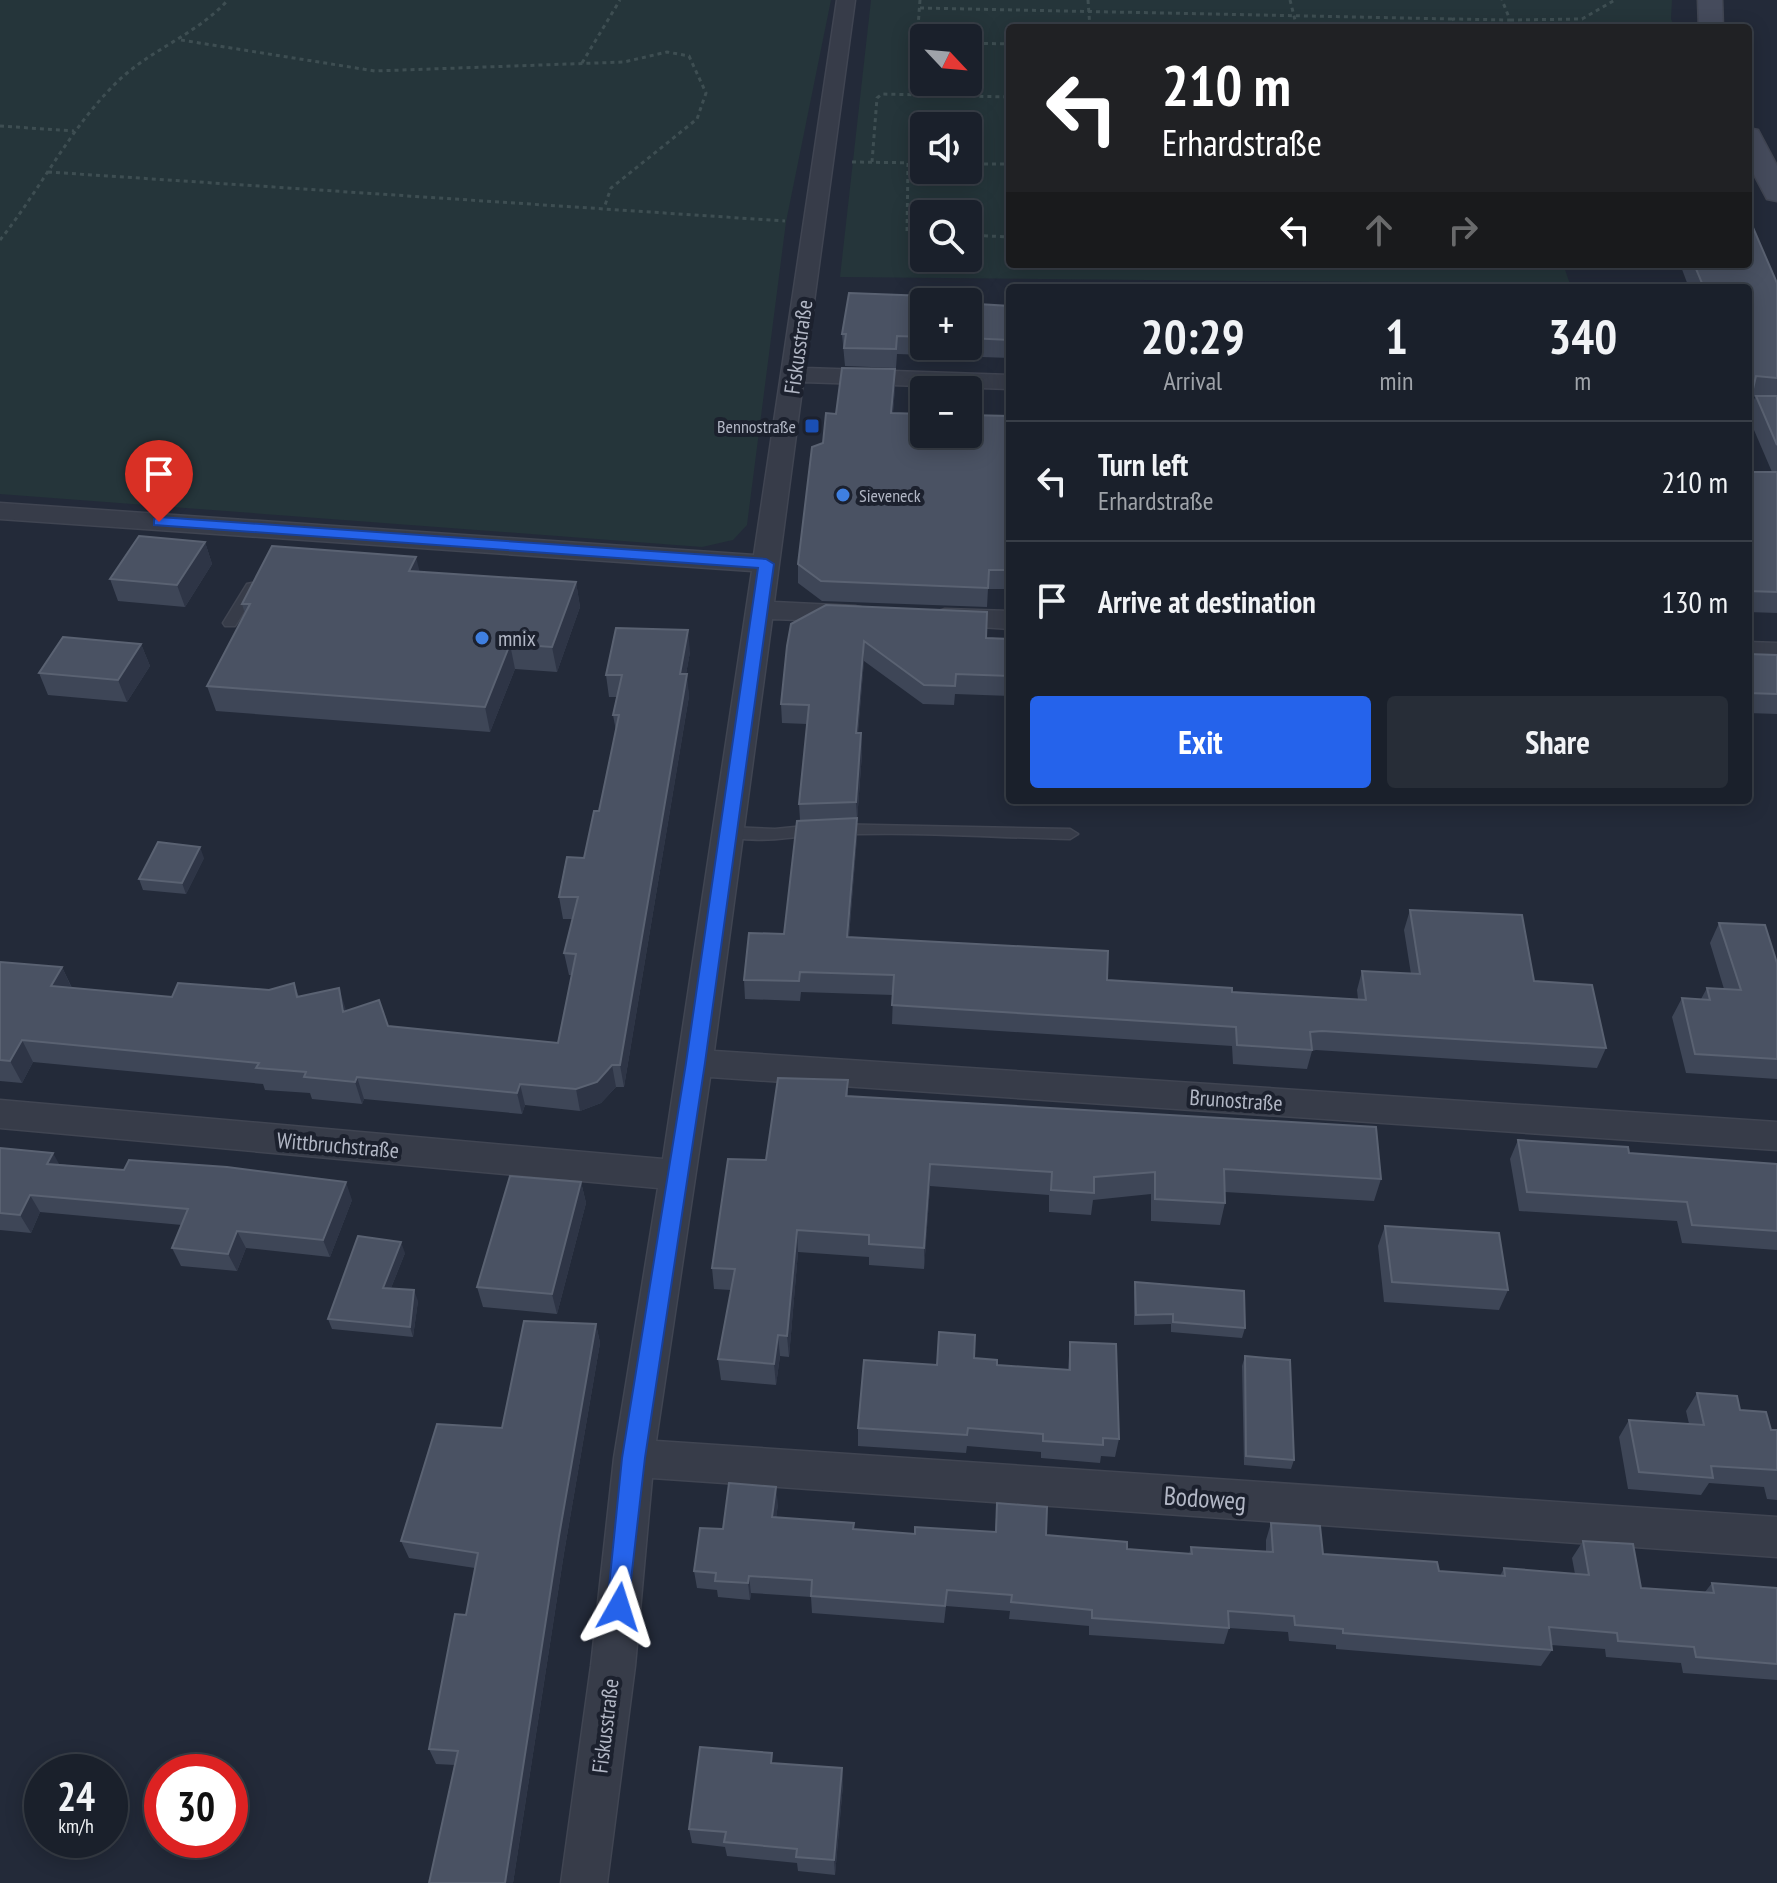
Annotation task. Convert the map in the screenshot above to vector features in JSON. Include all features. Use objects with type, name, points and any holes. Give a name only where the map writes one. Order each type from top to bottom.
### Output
[{"type":"street","name":"Fiskusstraße","points":[[584,1883],[613,1666],[634,1458],[729,832],[846,0]]},
{"type":"street","points":[[1710,0],[1711,24]]},
{"type":"street","points":[[1752,144],[1777,193]]},
{"type":"street","points":[[795,375],[1006,382]]},
{"type":"street","points":[[0,511],[282,537],[766,564]]},
{"type":"street","points":[[761,610],[885,615]]},
{"type":"street","points":[[916,617],[1006,620]]},
{"type":"street","points":[[1752,651],[1777,652]]},
{"type":"street","name":"Brunostraße","points":[[695,1063],[1777,1136]]},
{"type":"street","name":"Wittbruchstraße","points":[[0,1114],[677,1175]]},
{"type":"street","name":"Bodoweg","points":[[634,1458],[1777,1537]]},
{"type":"lane","points":[[230,623],[263,569]]},
{"type":"lane","points":[[729,832],[775,834],[825,829],[1070,834]]},
{"type":"path","points":[[0,240],[27,209],[74,131],[134,66],[212,20],[228,0]]},
{"type":"path","points":[[581,64],[620,0]]},
{"type":"path","points":[[918,24],[920,0]]},
{"type":"path","points":[[1088,0],[1090,24]]},
{"type":"path","points":[[1290,0],[1296,24]]},
{"type":"path","points":[[1502,0],[1510,20]]},
{"type":"path","points":[[920,8],[1510,20],[1582,19],[1615,0]]},
{"type":"path","points":[[1378,17],[1380,24]]},
{"type":"path","points":[[1453,19],[1455,24]]},
{"type":"path","points":[[181,40],[324,66],[375,71],[624,62],[667,52],[689,56],[706,93],[697,119],[611,188],[604,208]]},
{"type":"path","points":[[982,43],[1006,44]]},
{"type":"path","points":[[872,162],[877,98],[882,94],[1006,97]]},
{"type":"path","points":[[0,126],[74,131]]},
{"type":"path","points":[[823,161],[908,163],[907,233],[910,233]]},
{"type":"path","points":[[982,164],[1006,164]]},
{"type":"path","points":[[48,172],[814,223]]},
{"type":"path","points":[[982,236],[1006,237]]},
{"type":"shaded area","points":[[0,0],[831,0],[786,222],[747,525],[733,540],[702,547],[0,494]]},
{"type":"shaded area","points":[[871,0],[1672,0],[1673,24],[1006,24],[1006,268],[1564,268],[1570,284],[840,277]]},
{"type":"building","points":[[1752,225],[1777,283],[1777,378],[1756,376],[1753,389],[1752,387],[1752,284],[1702,284],[1696,268],[1752,268]]},
{"type":"building","points":[[849,293],[910,295],[910,336],[897,336],[896,349],[844,348],[846,334],[842,334]]},
{"type":"building","points":[[982,304],[1006,306],[1006,340],[982,339]]},
{"type":"building","points":[[842,368],[895,369],[891,413],[910,414],[910,448],[982,448],[982,415],[1006,416],[1006,570],[989,570],[988,588],[821,581],[798,564],[812,447],[823,443],[826,413],[836,414]]},
{"type":"building","points":[[1756,396],[1777,396],[1777,445]]},
{"type":"building","points":[[1752,472],[1777,472],[1777,592],[1752,591]]},
{"type":"building","points":[[139,536],[205,542],[177,585],[110,579]]},
{"type":"building","points":[[272,546],[416,557],[409,571],[576,582],[552,647],[510,644],[485,707],[207,686],[250,604],[242,604]]},
{"type":"building","points":[[826,605],[987,612],[986,638],[1006,639],[1006,676],[956,674],[955,686],[924,685],[864,641],[856,733],[861,733],[856,802],[799,804],[809,705],[781,704],[791,624]]},
{"type":"building","points":[[616,628],[688,630],[680,674],[687,674],[620,1065],[612,1065],[597,1082],[576,1089],[520,1084],[517,1093],[357,1077],[355,1082],[304,1077],[306,1072],[256,1068],[259,1063],[22,1040],[10,1061],[0,1060],[0,962],[62,967],[51,986],[172,997],[178,983],[269,990],[294,983],[297,997],[339,988],[343,1012],[379,1000],[388,1026],[558,1043],[576,954],[564,953],[578,897],[559,897],[567,857],[584,858],[594,811],[599,811],[619,715],[613,715],[622,675],[606,675]]},
{"type":"building","points":[[63,637],[141,644],[118,680],[39,673]]},
{"type":"building","points":[[1752,654],[1777,655],[1777,694],[1752,693]]},
{"type":"building","points":[[857,818],[847,937],[1108,951],[1107,980],[1366,1000],[1362,971],[1420,974],[1410,910],[1522,915],[1534,981],[1592,985],[1606,1048],[1322,1031],[1310,1032],[1312,1050],[1237,1045],[1236,1027],[892,1005],[894,975],[800,972],[799,981],[744,980],[749,933],[784,934],[797,821]]},
{"type":"building","points":[[158,842],[200,847],[182,883],[139,879]]},
{"type":"building","points":[[1719,923],[1765,925],[1777,963],[1777,1059],[1695,1054],[1682,998],[1710,1000],[1707,988],[1741,990]]},
{"type":"building","points":[[778,1078],[848,1080],[846,1096],[1376,1127],[1381,1179],[1224,1169],[1225,1203],[1155,1199],[1155,1172],[1094,1177],[1094,1193],[1051,1190],[1052,1172],[930,1164],[924,1248],[869,1244],[869,1235],[797,1230],[787,1336],[778,1335],[774,1364],[718,1359],[735,1269],[712,1268],[728,1159],[766,1160]]},
{"type":"building","points":[[1518,1140],[1628,1147],[1629,1153],[1777,1164],[1777,1231],[1692,1225],[1687,1202],[1527,1192]]},
{"type":"building","points":[[0,1148],[53,1153],[47,1164],[124,1170],[129,1160],[227,1167],[346,1182],[323,1240],[237,1231],[228,1254],[172,1248],[188,1209],[30,1195],[20,1215],[0,1213]]},
{"type":"building","points":[[510,1176],[581,1182],[552,1294],[477,1287]]},
{"type":"building","points":[[1385,1226],[1499,1233],[1508,1290],[1392,1282]]},
{"type":"building","points":[[358,1236],[401,1242],[383,1288],[414,1290],[410,1327],[328,1319]]},
{"type":"building","points":[[1135,1282],[1244,1291],[1245,1328],[1173,1322],[1173,1314],[1136,1315]]},
{"type":"building","points":[[524,1321],[596,1324],[559,1536],[505,1883],[429,1883],[458,1751],[429,1749],[455,1614],[466,1615],[478,1553],[401,1541],[437,1424],[502,1428]]},
{"type":"building","points":[[939,1332],[975,1335],[974,1358],[997,1360],[997,1365],[1070,1370],[1070,1342],[1116,1344],[1119,1439],[1103,1438],[1103,1445],[1043,1441],[1043,1434],[968,1428],[967,1435],[858,1428],[864,1360],[937,1365]]},
{"type":"building","points":[[1245,1356],[1290,1360],[1294,1460],[1246,1456]]},
{"type":"building","points":[[1697,1393],[1737,1396],[1740,1410],[1766,1412],[1771,1430],[1777,1430],[1777,1470],[1711,1466],[1713,1478],[1639,1472],[1629,1420],[1704,1425]]},
{"type":"building","points":[[729,1483],[776,1487],[772,1517],[854,1523],[853,1529],[915,1534],[915,1527],[996,1532],[997,1503],[1047,1507],[1046,1535],[1127,1542],[1127,1549],[1192,1554],[1191,1547],[1273,1552],[1271,1523],[1320,1526],[1323,1554],[1437,1562],[1439,1571],[1505,1576],[1504,1568],[1589,1575],[1583,1541],[1633,1544],[1641,1588],[1714,1593],[1712,1583],[1777,1588],[1777,1664],[1696,1657],[1694,1647],[1618,1641],[1617,1633],[1549,1627],[1552,1650],[1343,1633],[1343,1629],[1295,1625],[1294,1616],[1228,1611],[1229,1628],[1092,1618],[1092,1610],[1011,1602],[1012,1595],[947,1590],[945,1606],[811,1596],[812,1580],[749,1576],[748,1583],[715,1581],[716,1573],[694,1571],[700,1528],[723,1529]]},
{"type":"building","points":[[700,1747],[772,1753],[771,1763],[842,1768],[834,1860],[796,1857],[797,1849],[724,1842],[726,1832],[689,1829]]},
{"type":"place","name":"Bennostraße","points":[[812,426]]},
{"type":"place","name":"Sieveneck","points":[[843,495]]},
{"type":"place","name":"mnix","points":[[482,638]]},
{"type":"route","points":[[159,522],[766,564],[695,1063],[634,1458],[619,1607]]}]
